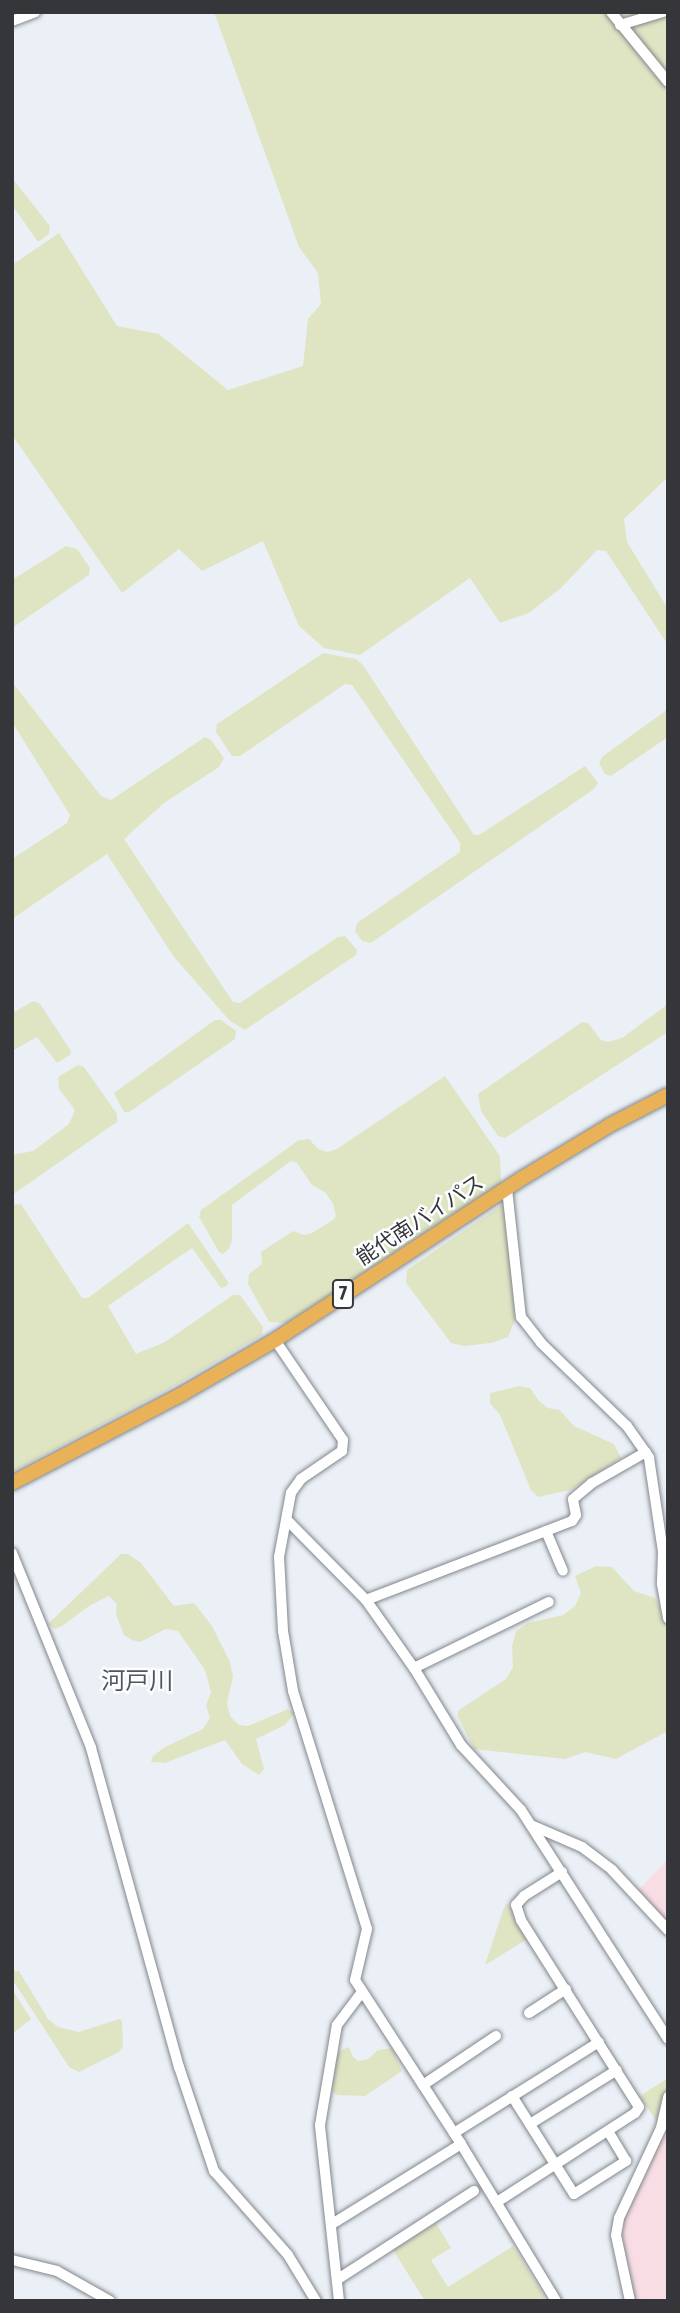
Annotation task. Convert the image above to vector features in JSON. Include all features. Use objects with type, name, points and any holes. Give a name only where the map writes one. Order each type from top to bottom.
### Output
[{"type":"highway","name":"能代南バイパス","points":[[12,1483],[183,1394],[275,1339],[610,1125],[668,1095]]},
{"type":"street","points":[[12,21],[35,12]]},
{"type":"street","points":[[611,12],[668,82]]},
{"type":"street","points":[[620,25],[663,12]]},
{"type":"street","points":[[507,1189],[521,1317],[541,1343],[627,1426],[646,1452],[663,1552],[662,1584],[668,1618]]},
{"type":"street","points":[[275,1339],[343,1440],[342,1451],[301,1479],[291,1493],[288,1521],[279,1557],[284,1631],[293,1691],[367,1929],[355,1980],[461,2144],[556,2301]]},
{"type":"street","points":[[366,1600],[572,1521],[576,1515],[573,1499],[592,1483],[646,1452]]},
{"type":"street","points":[[288,1521],[366,1600],[414,1668],[461,1745],[505,1790],[530,1825],[668,2039]]},
{"type":"street","points":[[546,1531],[563,1571]]},
{"type":"street","points":[[12,1553],[91,1748],[163,2011],[215,2171],[288,2255],[316,2301]]},
{"type":"street","points":[[414,1668],[549,1602]]},
{"type":"street","points":[[530,1825],[582,1847],[612,1870],[668,1930]]},
{"type":"street","points":[[497,2202],[635,2113],[639,2107],[522,1920],[516,1905],[524,1896],[562,1872]]},
{"type":"street","points":[[529,2013],[566,1989]]},
{"type":"street","points":[[339,2301],[320,2125],[337,2025],[362,1992]]},
{"type":"street","points":[[423,2085],[496,2036]]},
{"type":"street","points":[[454,2133],[598,2042]]},
{"type":"street","points":[[530,2124],[617,2070]]},
{"type":"street","points":[[512,2096],[574,2194],[626,2161],[608,2131]]},
{"type":"street","points":[[630,2301],[617,2235],[619,2218],[660,2128],[668,2097]]},
{"type":"street","points":[[332,2224],[461,2144]]},
{"type":"street","points":[[338,2279],[474,2192]]},
{"type":"street","points":[[12,2260],[57,2271],[110,2301]]},
{"type":"shaded area","points":[[668,1859],[668,1925],[638,1891]]},
{"type":"shaded area","points":[[668,2108],[668,2301],[633,2301],[621,2229],[624,2210]]},
{"type":"green space","points":[[214,12],[668,12],[668,477],[624,519],[627,542],[668,609],[668,645],[606,551],[597,550],[561,588],[529,613],[500,623],[470,578],[360,655],[324,648],[299,626],[263,541],[202,571],[179,549],[122,593],[12,435],[12,265],[59,233],[117,326],[159,334],[228,390],[303,366],[308,319],[321,304],[318,273],[299,247]]},
{"type":"green space","points":[[12,178],[50,226],[49,234],[38,242],[12,205]]},
{"type":"green space","points":[[66,546],[77,549],[90,568],[89,575],[12,628],[12,580]]},
{"type":"green space","points":[[323,653],[356,659],[363,665],[474,835],[479,835],[585,766],[598,783],[594,789],[371,943],[362,941],[355,931],[357,923],[460,852],[460,843],[352,685],[345,684],[240,756],[232,756],[216,732],[217,724]]},
{"type":"green space","points":[[12,682],[101,796],[111,800],[205,737],[211,740],[224,758],[219,767],[164,803],[124,839],[233,1002],[240,1003],[338,937],[345,936],[357,950],[356,955],[245,1030],[230,1021],[174,957],[107,854],[12,919],[12,859],[67,823],[70,815],[12,722]]},
{"type":"green space","points":[[668,709],[668,737],[611,776],[605,774],[599,763],[603,756]]},
{"type":"green space","points":[[34,1001],[40,1004],[71,1051],[70,1055],[57,1063],[37,1037],[12,1051],[12,1013]]},
{"type":"green space","points":[[668,1004],[668,1032],[505,1138],[498,1136],[481,1111],[478,1094],[582,1022],[588,1023],[601,1040],[608,1042],[622,1038]]},
{"type":"green space","points":[[215,1020],[221,1020],[236,1031],[235,1039],[129,1112],[124,1112],[114,1093]]},
{"type":"green space","points":[[78,1065],[84,1067],[117,1114],[117,1122],[12,1195],[12,1155],[33,1151],[69,1124],[75,1110],[59,1089],[58,1077]]},
{"type":"green space","points":[[445,1076],[500,1156],[501,1183],[286,1323],[269,1322],[248,1284],[249,1274],[262,1264],[261,1252],[293,1231],[304,1235],[312,1233],[333,1220],[336,1216],[333,1204],[325,1192],[312,1185],[297,1163],[291,1161],[232,1205],[232,1240],[229,1249],[223,1254],[219,1252],[199,1217],[201,1210],[299,1140],[309,1139],[318,1149],[327,1152],[337,1149]]},
{"type":"green space","points":[[21,1204],[82,1298],[88,1298],[188,1223],[228,1282],[227,1286],[221,1288],[192,1248],[108,1306],[136,1354],[165,1342],[233,1295],[240,1295],[263,1327],[262,1335],[174,1386],[12,1472],[12,1205]]},
{"type":"green space","points":[[501,1205],[505,1209],[516,1318],[508,1337],[491,1343],[464,1346],[451,1343],[406,1283],[407,1270]]},
{"type":"green space","points":[[519,1386],[530,1388],[539,1401],[548,1408],[560,1410],[574,1426],[614,1444],[621,1458],[570,1490],[538,1497],[531,1490],[500,1415],[490,1403],[490,1393]]},
{"type":"green space","points":[[121,1554],[128,1554],[141,1563],[174,1606],[194,1603],[212,1626],[230,1662],[233,1677],[227,1703],[230,1716],[239,1725],[248,1726],[288,1709],[294,1713],[285,1725],[256,1739],[264,1769],[259,1775],[242,1764],[225,1740],[165,1763],[151,1762],[153,1756],[165,1747],[203,1729],[210,1718],[206,1706],[211,1692],[205,1670],[178,1631],[166,1629],[140,1642],[132,1640],[124,1635],[116,1615],[117,1604],[109,1596],[89,1606],[62,1626],[55,1629],[48,1624]]},
{"type":"green space","points":[[596,1566],[612,1567],[634,1591],[655,1598],[660,1607],[661,1615],[668,1626],[668,1731],[616,1759],[585,1752],[565,1759],[474,1749],[457,1715],[459,1710],[506,1679],[513,1667],[512,1647],[516,1631],[528,1623],[563,1615],[575,1606],[581,1593],[575,1576]]},
{"type":"green space","points":[[507,1903],[529,1938],[485,1965],[503,1910]]},
{"type":"green space","points":[[12,1971],[19,1971],[48,2019],[58,2027],[79,2032],[119,2019],[122,2021],[123,2046],[119,2052],[79,2072],[69,2067],[12,1979]]},
{"type":"green space","points":[[12,1989],[31,2019],[12,2034]]},
{"type":"green space","points":[[349,2047],[358,2061],[368,2059],[378,2050],[392,2048],[402,2071],[365,2096],[337,2095],[332,2091],[335,2059],[339,2051]]},
{"type":"green space","points":[[668,2078],[668,2088],[659,2125],[640,2096]]},
{"type":"green space","points":[[436,2223],[451,2248],[431,2260],[448,2287],[513,2246],[545,2297],[540,2301],[425,2301],[393,2250]]},
{"type":"district","name":"河戸川","points":[[137,1682]]}]
